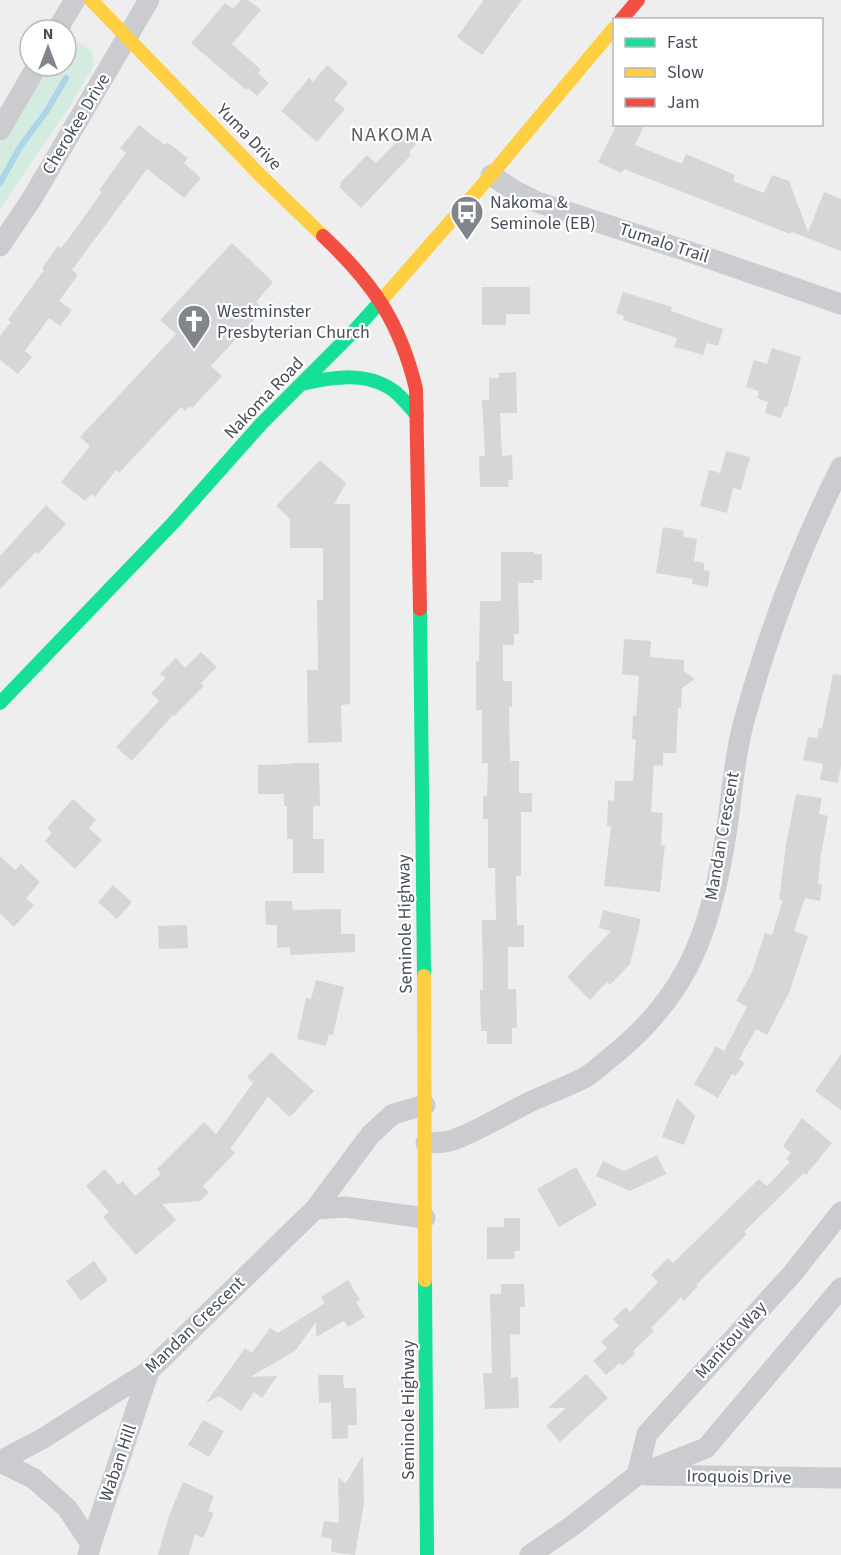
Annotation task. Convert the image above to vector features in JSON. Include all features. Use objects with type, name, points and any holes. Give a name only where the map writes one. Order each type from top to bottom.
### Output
[{"type":"street","points":[[64,18],[75,0]]},
{"type":"street","name":"Yuma Drive","points":[[91,0],[284,199],[363,276],[381,300]]},
{"type":"street","name":"Cherokee Drive","points":[[0,246],[31,200],[149,0]]},
{"type":"street","points":[[623,18],[638,0]]},
{"type":"street","name":"Nakoma Road","points":[[0,702],[173,523],[261,424],[353,332],[491,175],[613,29]]},
{"type":"street","points":[[0,130],[30,78]]},
{"type":"street","name":"Tumalo Trail","points":[[491,175],[537,202],[841,304]]},
{"type":"street","name":"Seminole Highway","points":[[381,300],[397,329],[411,366],[416,389],[417,416],[426,1143],[427,1555]]},
{"type":"street","points":[[302,384],[331,376],[375,380],[394,390],[417,416]]},
{"type":"street","name":"Mandan Crescent","points":[[426,1143],[452,1141],[585,1077],[635,1037],[655,1016],[687,969],[700,943],[718,878],[742,727],[756,680],[800,556],[841,467]]},
{"type":"street","name":"Mandan Crescent","points":[[0,1461],[42,1439],[149,1371],[315,1209],[371,1134],[393,1114],[425,1105]]},
{"type":"street","points":[[315,1209],[345,1208],[425,1218]]},
{"type":"street","name":"Manitou Way","points":[[637,1475],[647,1434],[793,1273],[841,1212]]},
{"type":"street","points":[[530,1555],[572,1526],[637,1475],[706,1448],[841,1288]]},
{"type":"street","name":"Waban Hill","points":[[90,1549],[149,1371]]},
{"type":"street","points":[[0,1461],[33,1478],[67,1508],[90,1549]]},
{"type":"street","name":"Iroquois Drive","points":[[637,1475],[841,1478]]},
{"type":"green space","points":[[78,42],[92,51],[94,65],[72,103],[0,209],[0,143],[39,78],[78,78]]},
{"type":"building","points":[[241,0],[248,0],[261,10],[232,44],[261,70],[258,73],[269,83],[257,96],[248,88],[246,90],[191,43],[225,3],[233,9]]},
{"type":"building","points":[[484,0],[522,0],[482,55],[457,37]]},
{"type":"building","points":[[327,65],[348,83],[334,100],[345,109],[317,142],[281,111],[309,78],[313,82]]},
{"type":"building","points":[[139,125],[165,145],[167,142],[188,158],[184,163],[201,178],[184,198],[147,169],[72,270],[78,275],[59,301],[72,310],[60,326],[49,318],[25,351],[32,357],[18,374],[0,360],[0,336],[11,322],[8,320],[44,270],[42,268],[58,246],[61,248],[66,242],[102,192],[99,190],[126,153],[120,148]]},
{"type":"building","points":[[616,126],[644,126],[635,145],[682,164],[686,154],[735,175],[733,181],[764,193],[772,175],[789,181],[808,232],[824,192],[841,199],[841,251],[792,232],[790,234],[624,169],[621,173],[598,162]]},
{"type":"building","points":[[408,130],[419,141],[409,152],[411,155],[361,208],[339,187],[340,183],[367,155],[376,163]]},
{"type":"building","name":"Westminster Presbyterian Church","points":[[232,243],[273,282],[256,302],[264,309],[211,366],[222,376],[192,408],[190,406],[185,411],[181,407],[119,473],[116,470],[95,497],[91,494],[85,501],[61,482],[90,446],[80,437],[176,334],[160,320]]},
{"type":"building","points":[[482,287],[530,287],[530,314],[506,314],[506,325],[482,325]]},
{"type":"building","points":[[623,292],[672,307],[671,311],[723,329],[718,346],[707,343],[703,355],[674,347],[677,338],[623,320],[624,316],[616,313]]},
{"type":"building","points":[[772,348],[801,357],[787,407],[785,406],[781,418],[765,413],[768,402],[757,398],[759,391],[746,387],[754,360],[767,364]]},
{"type":"building","points":[[516,372],[517,413],[500,413],[502,456],[512,455],[513,480],[508,480],[509,487],[480,487],[479,456],[485,456],[482,400],[489,400],[489,378],[499,378],[499,373]]},
{"type":"building","points":[[726,451],[750,457],[741,490],[733,488],[727,513],[700,506],[709,470],[720,473]]},
{"type":"building","points":[[320,460],[346,483],[334,504],[350,504],[350,704],[341,705],[342,742],[308,743],[307,670],[318,670],[317,600],[323,600],[323,548],[290,548],[290,519],[276,506]]},
{"type":"building","points":[[46,505],[66,524],[0,589],[0,556]]},
{"type":"building","points":[[663,527],[684,531],[683,537],[697,539],[694,561],[704,563],[704,570],[710,571],[708,587],[692,584],[693,579],[656,573]]},
{"type":"building","points":[[501,552],[542,554],[542,580],[534,580],[534,583],[518,583],[519,634],[514,634],[514,645],[503,645],[503,681],[512,681],[512,707],[509,707],[510,761],[519,761],[519,793],[532,793],[532,812],[521,812],[521,876],[516,876],[517,925],[524,925],[524,947],[508,947],[508,989],[516,989],[517,1028],[512,1028],[512,1044],[487,1044],[487,1031],[481,1031],[482,920],[496,920],[495,868],[488,868],[488,819],[483,819],[483,796],[487,796],[488,763],[482,763],[482,710],[476,710],[476,661],[479,661],[480,601],[501,601]]},
{"type":"building","points":[[624,639],[651,641],[650,657],[684,660],[684,671],[695,679],[682,688],[681,708],[678,708],[676,753],[663,753],[663,766],[654,765],[651,812],[663,813],[661,845],[665,845],[660,892],[604,886],[611,826],[607,826],[608,800],[614,801],[615,781],[633,781],[636,740],[632,739],[633,715],[636,716],[639,676],[622,674]]},
{"type":"building","points":[[201,652],[217,667],[201,683],[204,686],[173,715],[132,761],[116,747],[159,701],[151,693],[166,678],[160,674],[176,658],[185,668]]},
{"type":"building","points":[[833,674],[841,675],[841,766],[838,783],[820,780],[823,764],[803,760],[808,737],[817,738],[819,728],[822,729]]},
{"type":"building","points":[[319,763],[320,806],[313,806],[313,839],[324,839],[324,873],[293,873],[293,839],[287,839],[287,806],[284,806],[284,794],[258,794],[258,765]]},
{"type":"building","points":[[796,794],[822,798],[819,814],[828,816],[818,884],[822,885],[820,901],[805,898],[794,931],[808,936],[789,993],[767,1035],[756,1029],[739,1059],[745,1063],[735,1076],[732,1074],[718,1098],[694,1084],[716,1046],[724,1051],[747,1007],[736,1001],[752,972],[765,933],[772,935],[783,900],[779,900]]},
{"type":"building","points":[[73,799],[96,820],[89,828],[102,840],[75,869],[45,841],[52,833],[47,828]]},
{"type":"building","points":[[0,856],[15,870],[21,864],[40,882],[26,898],[34,905],[14,927],[0,914]]},
{"type":"building","points":[[113,885],[132,902],[117,919],[98,902]]},
{"type":"building","points":[[265,901],[292,901],[293,910],[341,909],[341,934],[355,934],[355,952],[290,955],[290,947],[277,948],[277,925],[266,925]]},
{"type":"building","points":[[603,910],[641,919],[630,964],[610,985],[607,982],[590,1000],[567,977],[611,931],[599,928]]},
{"type":"building","points":[[187,925],[188,948],[159,949],[158,926]]},
{"type":"building","points":[[316,980],[344,987],[333,1035],[329,1034],[326,1046],[297,1039],[306,998],[311,999]]},
{"type":"building","points":[[271,1052],[314,1091],[290,1117],[268,1097],[230,1149],[235,1153],[203,1186],[209,1192],[200,1201],[162,1204],[176,1220],[136,1255],[103,1217],[109,1212],[86,1186],[105,1169],[118,1185],[123,1181],[135,1196],[161,1174],[157,1169],[204,1122],[216,1134],[253,1083],[247,1077]]},
{"type":"building","points":[[841,1054],[841,1110],[815,1091]]},
{"type":"building","points":[[677,1098],[695,1116],[684,1145],[662,1137]]},
{"type":"building","points":[[802,1118],[832,1143],[806,1175],[804,1173],[744,1232],[747,1234],[696,1285],[698,1286],[684,1301],[681,1297],[651,1328],[654,1331],[633,1351],[635,1354],[622,1366],[620,1363],[606,1375],[593,1361],[607,1348],[601,1342],[619,1326],[613,1319],[626,1307],[630,1312],[658,1282],[651,1275],[668,1258],[673,1263],[759,1179],[767,1186],[790,1162],[786,1159],[791,1153],[783,1146]]},
{"type":"building","points":[[657,1155],[666,1174],[630,1191],[596,1176],[603,1161],[624,1171]]},
{"type":"building","points":[[576,1167],[597,1205],[559,1227],[537,1189]]},
{"type":"building","points":[[504,1218],[520,1218],[520,1251],[514,1251],[515,1259],[487,1259],[487,1227],[504,1227]]},
{"type":"building","points":[[94,1261],[108,1280],[81,1301],[66,1281]]},
{"type":"building","points":[[348,1280],[360,1300],[356,1302],[365,1317],[348,1327],[344,1321],[316,1337],[316,1322],[295,1351],[250,1377],[277,1376],[262,1398],[254,1392],[241,1411],[219,1396],[206,1403],[245,1348],[252,1353],[270,1328],[278,1333],[325,1303],[321,1297]]},
{"type":"building","points":[[501,1284],[524,1284],[525,1307],[520,1307],[520,1334],[510,1335],[511,1378],[518,1377],[519,1408],[485,1409],[483,1373],[492,1373],[490,1294],[501,1294]]},
{"type":"building","points":[[586,1374],[608,1398],[560,1442],[546,1426],[566,1408],[548,1408]]},
{"type":"building","points":[[318,1375],[343,1375],[344,1388],[356,1388],[357,1425],[348,1425],[348,1438],[332,1439],[331,1402],[319,1403]]},
{"type":"building","points":[[203,1420],[224,1431],[209,1457],[188,1445]]},
{"type":"building","points":[[363,1455],[364,1503],[355,1555],[331,1552],[332,1539],[321,1537],[324,1521],[339,1523],[338,1478],[346,1483]]},
{"type":"building","points":[[183,1482],[214,1496],[208,1511],[214,1513],[203,1538],[195,1534],[189,1555],[158,1555],[169,1516]]},
{"type":"waterway","points":[[0,183],[20,147],[46,112],[66,78]]},
{"type":"traffic: fast","points":[[0,703],[173,523],[261,424],[380,302]]},
{"type":"traffic: fast","points":[[302,384],[350,377],[373,380],[394,391],[417,415]]},
{"type":"traffic: fast","points":[[420,609],[424,976]]},
{"type":"traffic: fast","points":[[425,1280],[427,1555]]},
{"type":"traffic: slow","points":[[91,0],[260,175],[323,236]]},
{"type":"traffic: slow","points":[[380,302],[491,175],[613,29]]},
{"type":"traffic: slow","points":[[424,976],[425,1280]]},
{"type":"traffic: jam","points":[[623,18],[638,0]]},
{"type":"traffic: jam","points":[[323,236],[356,270],[382,305],[402,343],[416,389],[420,609]]},
{"type":"place","name":"Nakoma & Seminole (EB)","points":[[467,241]]},
{"type":"place","name":"Westminster Presbyterian Church","points":[[194,350]]},
{"type":"district","name":"NAKOMA","points":[[392,135]]}]
